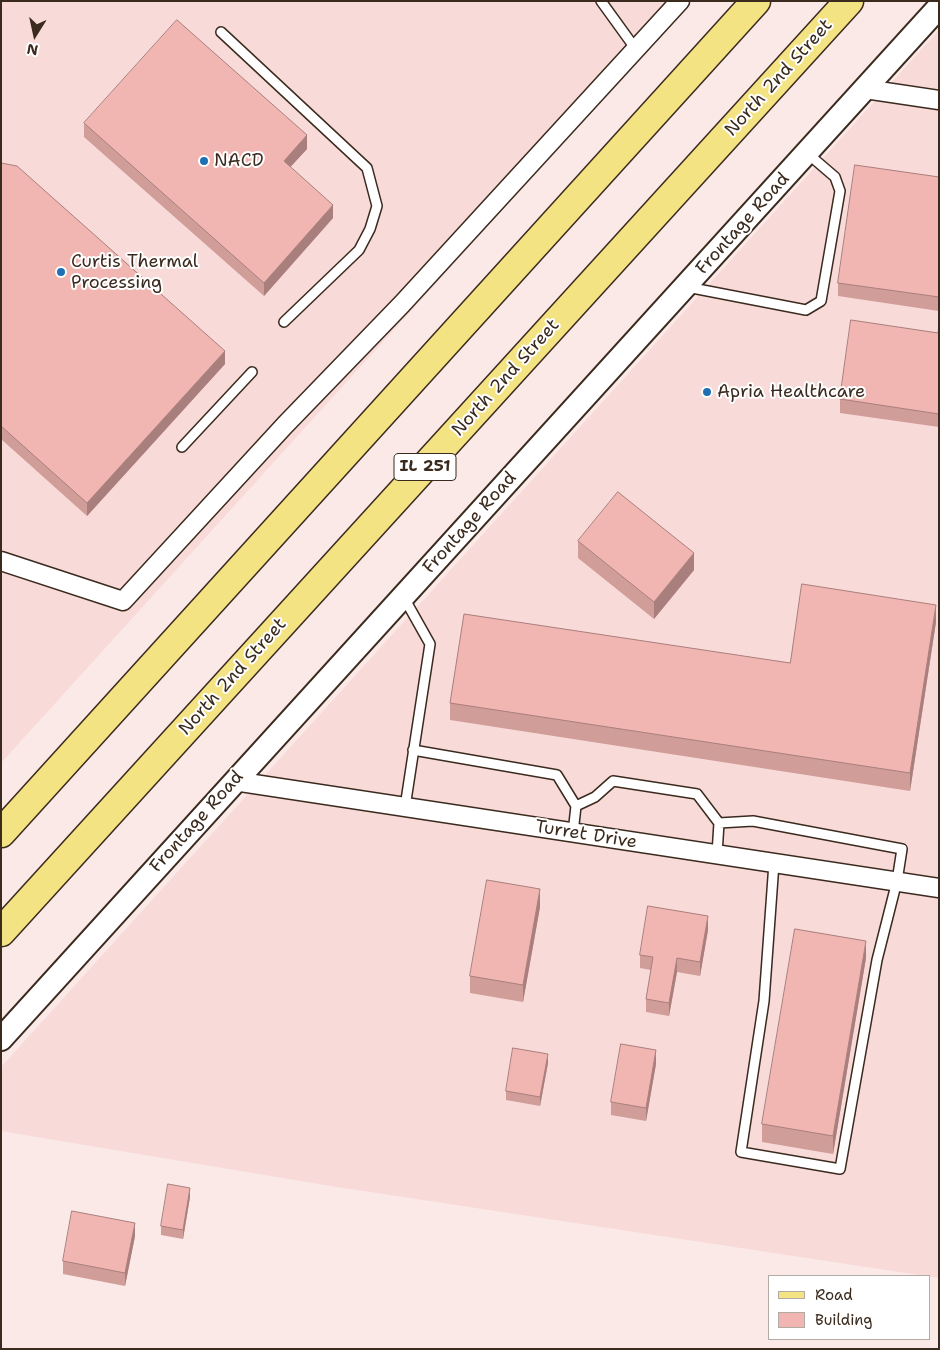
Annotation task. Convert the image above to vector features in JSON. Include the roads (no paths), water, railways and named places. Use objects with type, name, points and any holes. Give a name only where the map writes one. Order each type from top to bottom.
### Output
[{"type":"main road","points":[[1,833],[756,1]]},
{"type":"main road","name":"North 2nd Street","points":[[1,932],[849,1]]},
{"type":"street","points":[[1,561],[123,601],[278,432],[402,304],[680,1]]},
{"type":"street","name":"Frontage Road","points":[[1,1039],[939,7]]},
{"type":"street","points":[[865,89],[939,100]]},
{"type":"street","name":"Turret Drive","points":[[234,781],[939,888]]},
{"type":"lane","points":[[601,1],[636,48]]},
{"type":"lane","points":[[221,32],[367,168],[373,186],[377,206],[370,229],[359,250],[284,322]]},
{"type":"lane","points":[[685,287],[806,310],[820,301],[840,191],[835,177],[807,153]]},
{"type":"lane","points":[[182,447],[252,372]]},
{"type":"lane","points":[[403,596],[430,644],[405,807]]},
{"type":"lane","points":[[413,750],[557,775],[576,806],[573,833]]},
{"type":"lane","points":[[576,806],[594,797],[614,781],[697,794],[718,823],[717,854]]},
{"type":"lane","points":[[718,823],[752,820],[902,849],[897,881],[877,960],[840,1169],[741,1152],[764,1001],[774,863]]},
{"type":"place","name":"NACD","points":[[204,161]]},
{"type":"place","name":"Curtis Thermal Processing","points":[[61,272]]},
{"type":"place","name":"Apria Healthcare","points":[[707,392]]}]
